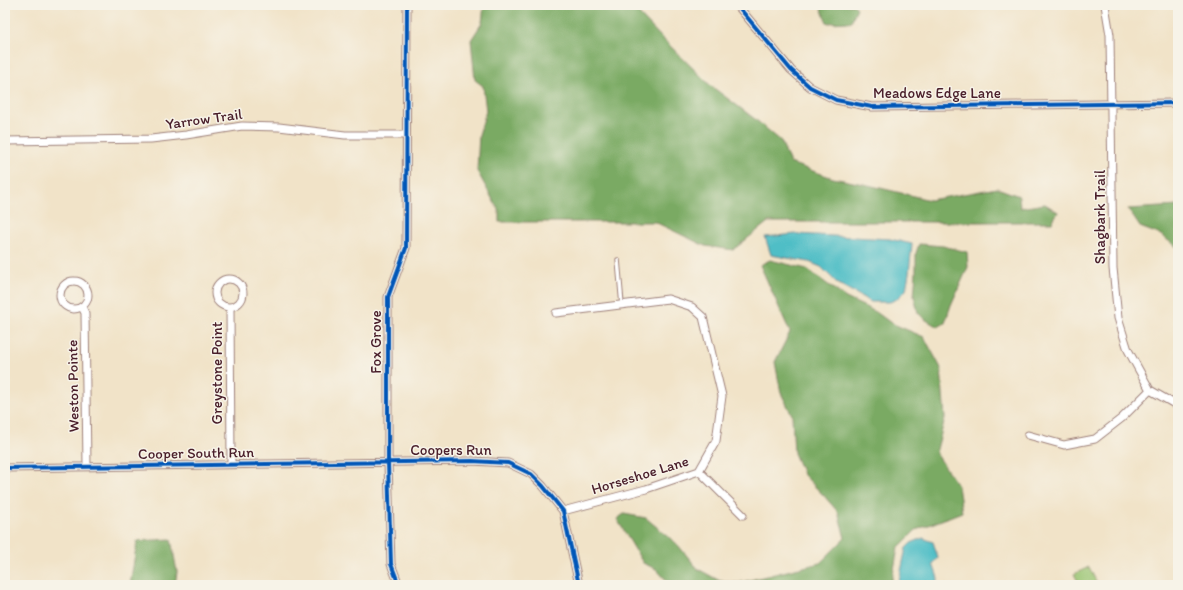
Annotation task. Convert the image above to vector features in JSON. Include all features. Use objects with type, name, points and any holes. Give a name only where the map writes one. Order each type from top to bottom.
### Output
[{"type":"street","name":"Fox Grove","points":[[399,585],[391,564],[388,462],[388,297],[406,248],[407,5]]},
{"type":"street","name":"Meadows Edge Lane","points":[[737,5],[791,70],[810,88],[836,100],[872,107],[1178,103]]},
{"type":"street","name":"Shagbark Trail","points":[[1105,5],[1110,35],[1113,268],[1118,318],[1128,350],[1150,390]]},
{"type":"street","name":"Yarrow Trail","points":[[5,141],[151,139],[242,126],[279,127],[345,135],[406,135]]},
{"type":"street","name":"Greystone Point","points":[[229,279],[235,280],[240,284],[243,294],[239,303],[230,307],[220,304],[215,295],[219,282],[229,279]]},
{"type":"street","name":"Weston Pointe","points":[[77,281],[86,287],[88,298],[82,307],[70,308],[61,300],[61,292],[66,283],[77,281]]},
{"type":"street","name":"Horseshoe Lane","points":[[556,313],[668,299],[692,307],[703,316],[722,396],[716,441],[699,471],[646,489],[563,511]]},
{"type":"street","name":"Weston Pointe","points":[[82,307],[85,313],[87,466]]},
{"type":"street","name":"Greystone Point","points":[[230,307],[231,464]]},
{"type":"street","points":[[1028,435],[1064,444],[1095,439],[1122,418],[1150,390],[1178,406]]},
{"type":"street","name":"Coopers Run","points":[[388,462],[472,461],[508,463],[531,474],[543,486],[563,511],[579,585]]},
{"type":"street","name":"Cooper South Run","points":[[5,468],[388,462]]},
{"type":"street","points":[[699,471],[743,515]]},
{"type":"lane","points":[[618,260],[622,305]]},
{"type":"green space","points":[[484,5],[644,5],[638,13],[711,86],[755,119],[781,141],[790,163],[833,178],[930,200],[997,188],[1019,196],[1020,208],[1045,204],[1058,212],[1052,222],[768,222],[733,250],[705,246],[655,222],[499,222],[499,211],[477,171],[479,135],[486,111],[483,86],[475,80],[471,40],[482,23]]},
{"type":"green space","points":[[820,5],[854,5],[857,8],[851,22],[827,23]]},
{"type":"green space","points":[[1178,206],[1178,248],[1161,235],[1140,227],[1128,209]]},
{"type":"green space","points":[[919,244],[943,246],[967,252],[968,267],[951,305],[945,323],[938,327],[918,313],[914,296],[916,253]]},
{"type":"green space","points":[[770,260],[807,269],[846,298],[876,312],[891,323],[924,337],[941,368],[945,418],[936,453],[958,486],[962,512],[916,530],[898,548],[891,585],[671,585],[656,569],[643,563],[617,519],[624,514],[646,518],[677,544],[698,569],[720,581],[738,583],[820,563],[845,538],[838,512],[803,474],[794,453],[792,415],[781,393],[775,362],[790,332],[760,265]]},
{"type":"green space","points":[[171,539],[177,572],[175,585],[130,585],[137,541]]},
{"type":"green space","points":[[1089,567],[1098,585],[1080,585],[1074,574]]},
{"type":"water","points":[[796,234],[890,239],[912,244],[906,290],[897,299],[890,302],[871,302],[837,283],[821,267],[809,262],[771,255],[765,237]]},
{"type":"water","points":[[923,538],[933,542],[938,558],[933,564],[938,578],[937,585],[898,585],[906,548],[911,543]]},
{"type":"cycle path","points":[[399,585],[391,564],[388,462],[388,297],[406,248],[407,5]]},
{"type":"cycle path","points":[[737,5],[791,70],[810,87],[836,100],[872,107],[1178,103]]},
{"type":"cycle path","points":[[5,468],[472,461],[508,463],[531,474],[543,486],[563,511],[579,585]]}]
